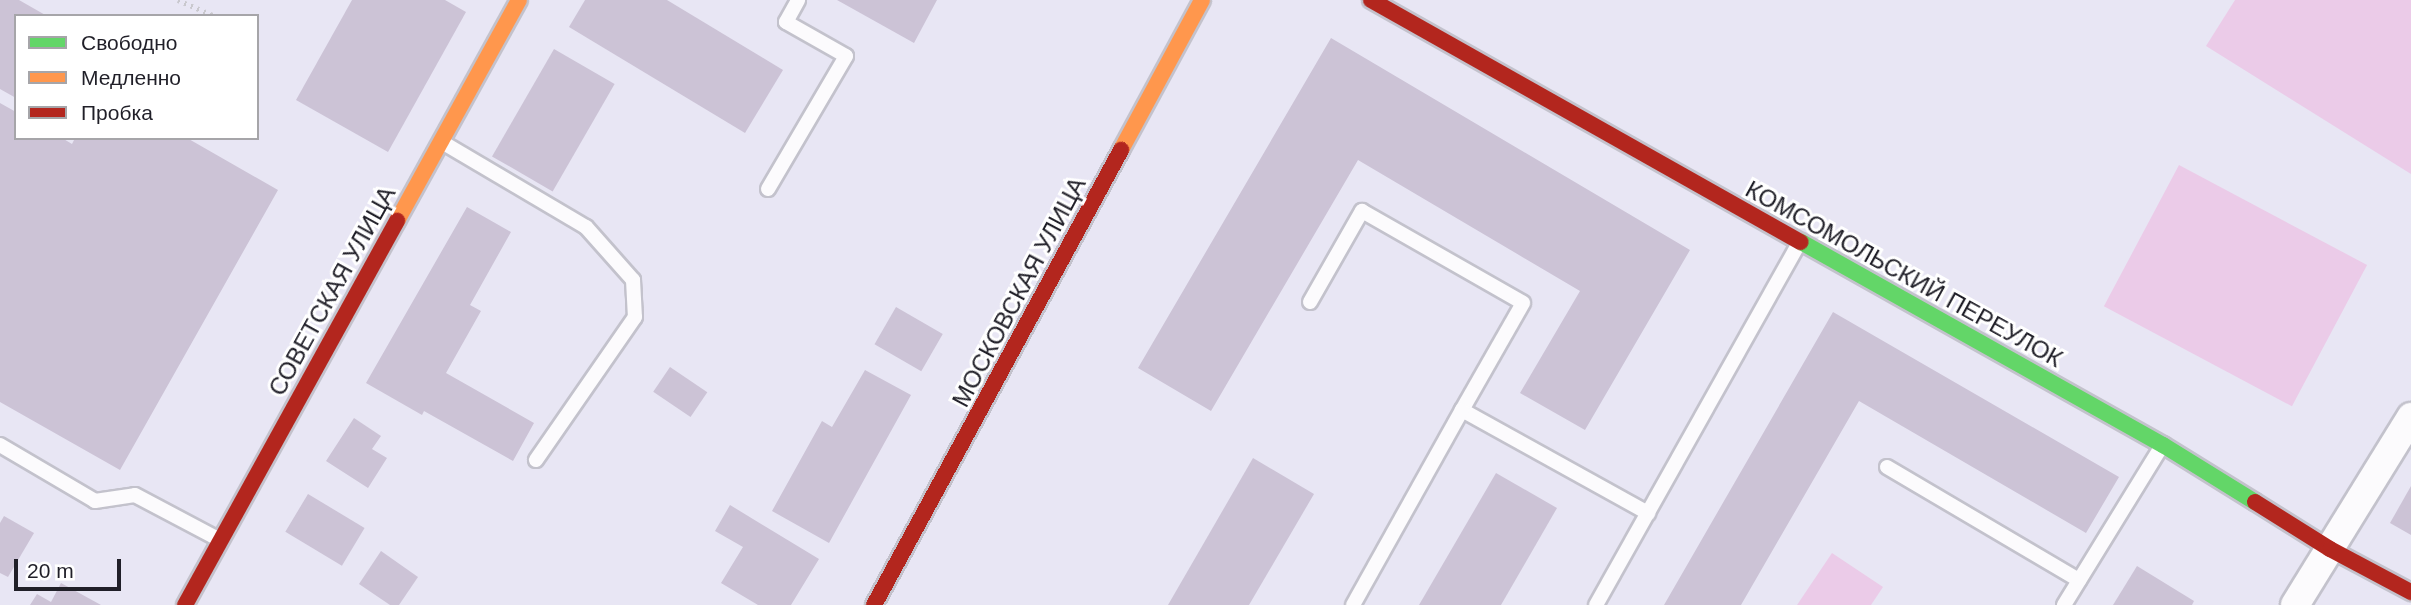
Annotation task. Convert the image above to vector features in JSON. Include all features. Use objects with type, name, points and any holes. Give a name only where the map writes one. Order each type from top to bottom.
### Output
[{"type":"street","name":"СОВЕТСКАЯ УЛИЦА","points":[[185,605],[519,0]]},
{"type":"street","name":"МОСКОВСКАЯ УЛИЦА","points":[[874,605],[1202,0]]},
{"type":"street","name":"КОМСОМОЛЬСКИЙ ПЕРЕУЛОК","points":[[1371,0],[2163,445],[2330,549],[2411,592]]},
{"type":"street","points":[[2295,605],[2411,417]]},
{"type":"lane","points":[[768,189],[846,57],[786,22],[798,0]]},
{"type":"lane","points":[[441,141],[586,227],[633,279],[635,317],[536,460]]},
{"type":"lane","points":[[1310,302],[1362,211],[1523,303],[1353,605]]},
{"type":"lane","points":[[1596,605],[1799,242]]},
{"type":"lane","points":[[1462,410],[1648,513]]},
{"type":"lane","points":[[0,445],[95,501],[135,495],[221,540]]},
{"type":"lane","points":[[2064,605],[2163,445]]},
{"type":"lane","points":[[1887,467],[2080,580]]},
{"type":"path","points":[[178,0],[210,14]]},
{"type":"shaded area","points":[[2235,0],[2411,0],[2411,174],[2206,46]]},
{"type":"shaded area","points":[[2179,165],[2367,265],[2292,406],[2104,306]]},
{"type":"shaded area","points":[[1832,553],[1883,587],[1871,605],[1797,605]]},
{"type":"building","points":[[0,0],[19,0],[44,14],[14,14],[14,97],[0,89]]},
{"type":"building","points":[[352,0],[445,0],[466,12],[388,152],[296,100]]},
{"type":"building","points":[[585,0],[667,0],[783,70],[745,133],[569,27]]},
{"type":"building","points":[[837,0],[937,0],[914,43]]},
{"type":"building","points":[[1331,38],[1690,250],[1585,430],[1520,393],[1580,291],[1358,160],[1211,411],[1138,368]]},
{"type":"building","points":[[554,49],[615,84],[553,191],[492,156]]},
{"type":"building","points":[[0,103],[14,111],[14,140],[65,140],[72,144],[74,140],[190,140],[278,190],[120,470],[0,402]]},
{"type":"building","points":[[467,207],[511,232],[470,305],[481,311],[446,373],[534,423],[513,461],[424,411],[422,415],[366,383]]},
{"type":"building","points":[[896,307],[943,334],[921,371],[874,344]]},
{"type":"building","points":[[1833,312],[2119,477],[2086,533],[1859,401],[1741,605],[1664,605]]},
{"type":"building","points":[[670,367],[707,392],[691,417],[653,392]]},
{"type":"building","points":[[865,370],[911,395],[829,543],[772,511],[822,421],[832,427]]},
{"type":"building","points":[[354,418],[381,436],[372,449],[387,458],[368,488],[326,461]]},
{"type":"building","points":[[1253,458],[1314,494],[1249,605],[1168,605]]},
{"type":"building","points":[[1496,473],[1557,508],[1501,605],[1419,605]]},
{"type":"building","points":[[2411,486],[2411,535],[2390,523]]},
{"type":"building","points":[[308,494],[365,528],[342,566],[285,532]]},
{"type":"building","points":[[730,505],[819,559],[791,605],[758,605],[721,583],[743,547],[715,531]]},
{"type":"building","points":[[4,516],[34,533],[8,577],[0,573],[0,523]]},
{"type":"building","points":[[381,551],[418,577],[399,605],[390,605],[359,584]]},
{"type":"building","points":[[2137,566],[2194,601],[2192,605],[2113,605]]},
{"type":"building","points":[[61,583],[101,605],[30,605],[37,594],[51,602]]},
{"type":"traffic: fast","points":[[1801,242],[2163,445],[2255,502]]},
{"type":"traffic: slow","points":[[397,221],[519,0]]},
{"type":"traffic: slow","points":[[1121,150],[1202,0]]},
{"type":"traffic: jam","points":[[1371,0],[1801,242]]},
{"type":"traffic: jam","points":[[874,605],[1121,150]]},
{"type":"traffic: jam","points":[[185,605],[397,221]]},
{"type":"traffic: jam","points":[[2255,502],[2330,549],[2411,592]]}]
